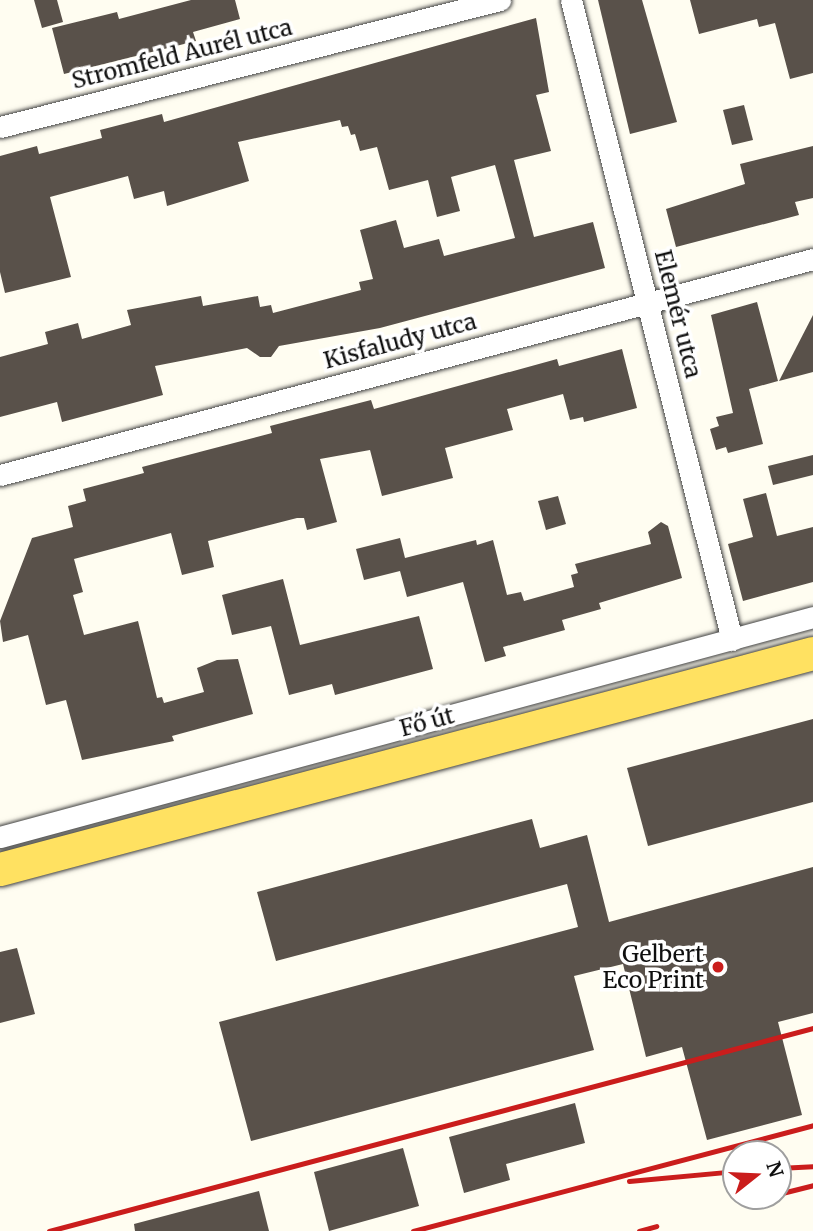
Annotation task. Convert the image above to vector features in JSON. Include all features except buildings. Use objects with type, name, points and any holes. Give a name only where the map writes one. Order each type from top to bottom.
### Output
[{"type":"main road","name":"Fő út","points":[[0,869],[45,841],[813,653]]},
{"type":"street","name":"Stromfeld Aurél utca","points":[[0,127],[500,0]]},
{"type":"street","name":"Elemér utca","points":[[571,0],[732,640]]},
{"type":"street","name":"Kisfaludy utca","points":[[0,475],[813,259]]},
{"type":"street","name":"Fő út","points":[[0,837],[45,841],[813,617]]},
{"type":"railway","points":[[49,1231],[813,1028]]},
{"type":"railway","points":[[413,1231],[813,1125]]},
{"type":"railway","points":[[792,1167],[813,1166]]},
{"type":"railway","points":[[629,1181],[722,1172]]},
{"type":"railway","points":[[792,1190],[813,1185]]},
{"type":"railway","points":[[639,1231],[656,1226]]},
{"type":"place","name":"Gelbert Eco Print","points":[[718,967]]}]
